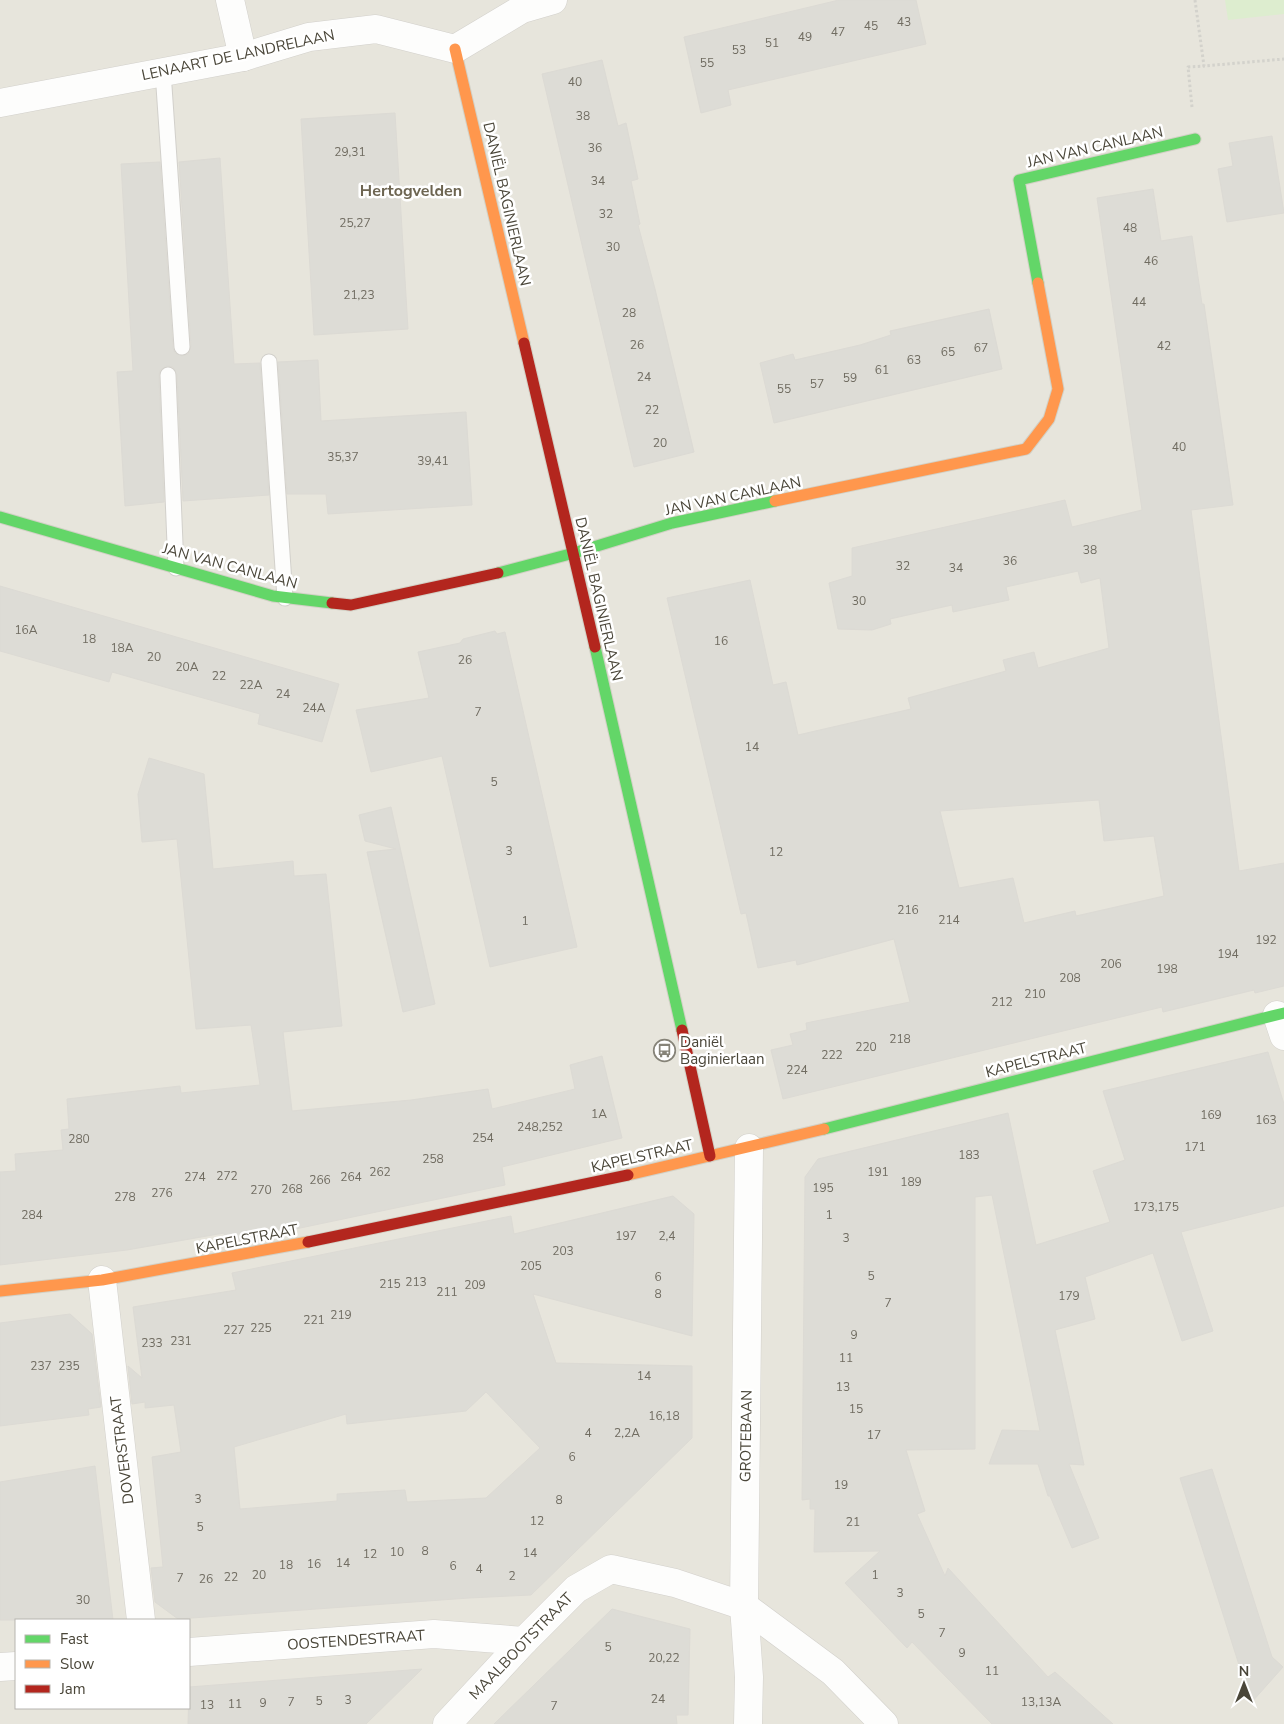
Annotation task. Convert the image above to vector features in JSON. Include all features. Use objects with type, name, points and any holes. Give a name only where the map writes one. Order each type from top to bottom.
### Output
[{"type":"street","points":[[230,0],[243,57]]},
{"type":"street","points":[[455,49],[522,9],[553,0]]},
{"type":"street","name":"LENAART DE LANDRELAAN","points":[[0,103],[243,57],[309,37],[376,29],[455,49]]},
{"type":"street","name":"DANIËL BAGINIERLAAN","points":[[455,49],[574,553],[710,1156]]},
{"type":"street","name":"JAN VAN CANLAAN","points":[[0,517],[285,598],[350,605],[465,581],[574,553],[672,524],[1026,449],[1049,419],[1058,390],[1018,180],[1195,139]]},
{"type":"street","name":"KAPELSTRAAT","points":[[0,1291],[102,1280],[251,1254],[366,1231],[749,1148],[1282,1021]]},
{"type":"street","name":"GROTEBAAN","points":[[748,1724],[749,1676],[744,1606],[749,1148]]},
{"type":"street","name":"DOVERSTRAAT","points":[[102,1280],[141,1619]]},
{"type":"street","name":"MAALBOOTSTRAAT","points":[[447,1724],[524,1641],[576,1589],[611,1569],[675,1583],[744,1606],[833,1672],[884,1724]]},
{"type":"street","name":"OOSTENDESTRAAT","points":[[190,1652],[434,1634],[524,1641]]},
{"type":"street","points":[[0,1667],[15,1666]]},
{"type":"lane","points":[[163,72],[182,347]]},
{"type":"lane","points":[[269,362],[285,598]]},
{"type":"lane","points":[[168,374],[176,568]]},
{"type":"path","points":[[1196,0],[1204,66]]},
{"type":"path","points":[[1195,139],[1188,67],[1284,59]]},
{"type":"shaded area","points":[[0,0],[1284,0],[1284,1724],[0,1724]]},
{"type":"green space","points":[[1225,0],[1284,0],[1284,14],[1228,20]]},
{"type":"building","points":[[839,0],[916,0],[926,44],[728,90],[731,105],[701,113],[684,37]]},
{"type":"building","points":[[602,60],[618,126],[626,123],[638,179],[631,181],[640,224],[638,225],[694,452],[634,467],[542,74]]},
{"type":"building","points":[[395,113],[408,329],[314,335],[301,119]]},
{"type":"building","points":[[1272,136],[1284,213],[1227,222],[1218,169],[1233,166],[1229,143]]},
{"type":"building","points":[[220,158],[234,364],[260,363],[269,495],[183,501],[177,375],[173,367],[167,366],[160,370],[159,375],[164,502],[125,506],[117,372],[133,371],[121,164],[160,162],[173,348],[175,353],[182,356],[188,354],[191,346],[179,162]]},
{"type":"building","points":[[1153,189],[1161,241],[1192,236],[1202,304],[1204,304],[1233,505],[1191,510],[1239,871],[1284,863],[1284,986],[1255,993],[1254,990],[1163,1012],[1162,1007],[783,1099],[771,1050],[793,1045],[790,1034],[807,1030],[806,1023],[910,1002],[894,939],[797,965],[796,960],[758,968],[746,913],[741,914],[667,598],[750,580],[773,685],[786,682],[798,735],[911,709],[908,698],[1006,671],[1003,660],[1034,652],[1038,668],[1109,648],[1100,578],[1081,583],[1078,571],[1006,587],[1009,600],[953,612],[952,605],[890,619],[891,624],[872,630],[838,629],[829,583],[852,576],[852,548],[1065,500],[1072,527],[1142,510],[1097,198]],"holes":[[[1099,800],[1104,841],[1154,836],[1164,896],[1076,916],[1075,911],[1024,923],[1013,878],[959,888],[940,811]]]},
{"type":"building","points":[[989,309],[1002,369],[774,423],[760,363],[793,354],[795,360],[860,345],[891,335],[890,331]]},
{"type":"building","points":[[318,360],[321,421],[466,412],[472,505],[328,514],[326,494],[287,494],[278,362]]},
{"type":"building","points":[[0,586],[339,684],[322,742],[258,724],[260,714],[112,672],[109,682],[0,651]]},
{"type":"building","points":[[495,631],[497,634],[505,632],[577,947],[490,967],[442,756],[371,772],[356,710],[429,698],[418,652],[460,643],[463,639]]},
{"type":"building","points":[[149,758],[204,774],[213,869],[293,861],[294,876],[326,874],[342,1026],[283,1032],[292,1111],[411,1100],[488,1089],[492,1109],[575,1089],[570,1065],[602,1056],[622,1138],[502,1167],[505,1185],[248,1239],[226,1243],[224,1233],[127,1250],[0,1265],[0,1172],[16,1171],[15,1154],[63,1150],[61,1130],[69,1129],[67,1099],[180,1086],[181,1093],[260,1085],[251,1025],[196,1029],[177,839],[142,842],[138,794]]},
{"type":"building","points":[[391,807],[435,1004],[403,1012],[367,852],[396,849],[365,841],[359,815]]},
{"type":"building","points":[[1268,1052],[1284,1104],[1284,1206],[1181,1232],[1213,1331],[1182,1341],[1153,1253],[1085,1277],[1095,1319],[1055,1330],[1084,1465],[1069,1464],[1099,1538],[1072,1548],[1050,1496],[1048,1496],[1038,1464],[989,1464],[1002,1430],[1040,1431],[992,1195],[975,1197],[975,1449],[906,1450],[925,1511],[917,1514],[945,1576],[948,1568],[1048,1677],[1055,1672],[1113,1724],[992,1724],[912,1642],[907,1648],[845,1583],[880,1551],[814,1552],[815,1509],[810,1509],[810,1499],[802,1500],[805,1177],[818,1159],[1008,1113],[1036,1245],[1110,1222],[1093,1171],[1125,1160],[1103,1091]]},
{"type":"building","points":[[673,1196],[694,1214],[692,1336],[533,1294],[556,1363],[692,1366],[692,1438],[531,1595],[178,1619],[155,1602],[151,1568],[163,1567],[152,1457],[181,1452],[174,1405],[145,1408],[145,1402],[132,1404],[128,1366],[142,1378],[133,1307],[236,1290],[232,1273],[511,1216],[514,1234]],"holes":[[[486,1392],[540,1448],[486,1498],[407,1502],[405,1490],[337,1494],[337,1501],[240,1509],[234,1447],[346,1414],[347,1424],[466,1411]]]},
{"type":"building","points":[[70,1314],[92,1334],[101,1407],[88,1409],[89,1415],[0,1426],[0,1323]]},
{"type":"building","points":[[95,1466],[113,1619],[0,1620],[0,1482]]},
{"type":"building","points":[[1212,1469],[1272,1657],[1283,1667],[1251,1703],[1180,1478]]},
{"type":"building","points":[[612,1609],[690,1629],[688,1715],[676,1715],[677,1724],[494,1724]]},
{"type":"building","points":[[422,1669],[366,1724],[188,1724],[190,1687]]},
{"type":"traffic: fast","points":[[1038,283],[1019,180],[1195,139]]},
{"type":"traffic: fast","points":[[498,573],[574,553],[672,523],[775,501]]},
{"type":"traffic: fast","points":[[0,517],[273,596],[332,603]]},
{"type":"traffic: fast","points":[[595,647],[682,1030]]},
{"type":"traffic: fast","points":[[824,1129],[1284,1013]]},
{"type":"traffic: slow","points":[[455,49],[524,343]]},
{"type":"traffic: slow","points":[[775,501],[1026,449],[1049,419],[1058,389],[1038,283]]},
{"type":"traffic: slow","points":[[628,1175],[824,1129]]},
{"type":"traffic: slow","points":[[0,1291],[102,1280],[308,1242]]},
{"type":"traffic: jam","points":[[524,343],[595,647]]},
{"type":"traffic: jam","points":[[332,603],[351,605],[498,573]]},
{"type":"traffic: jam","points":[[682,1030],[710,1156]]},
{"type":"traffic: jam","points":[[308,1242],[628,1175]]},
{"type":"place","name":"Daniël Baginierlaan","points":[[664,1051]]},
{"type":"district","name":"Hertogvelden","points":[[411,191]]}]
